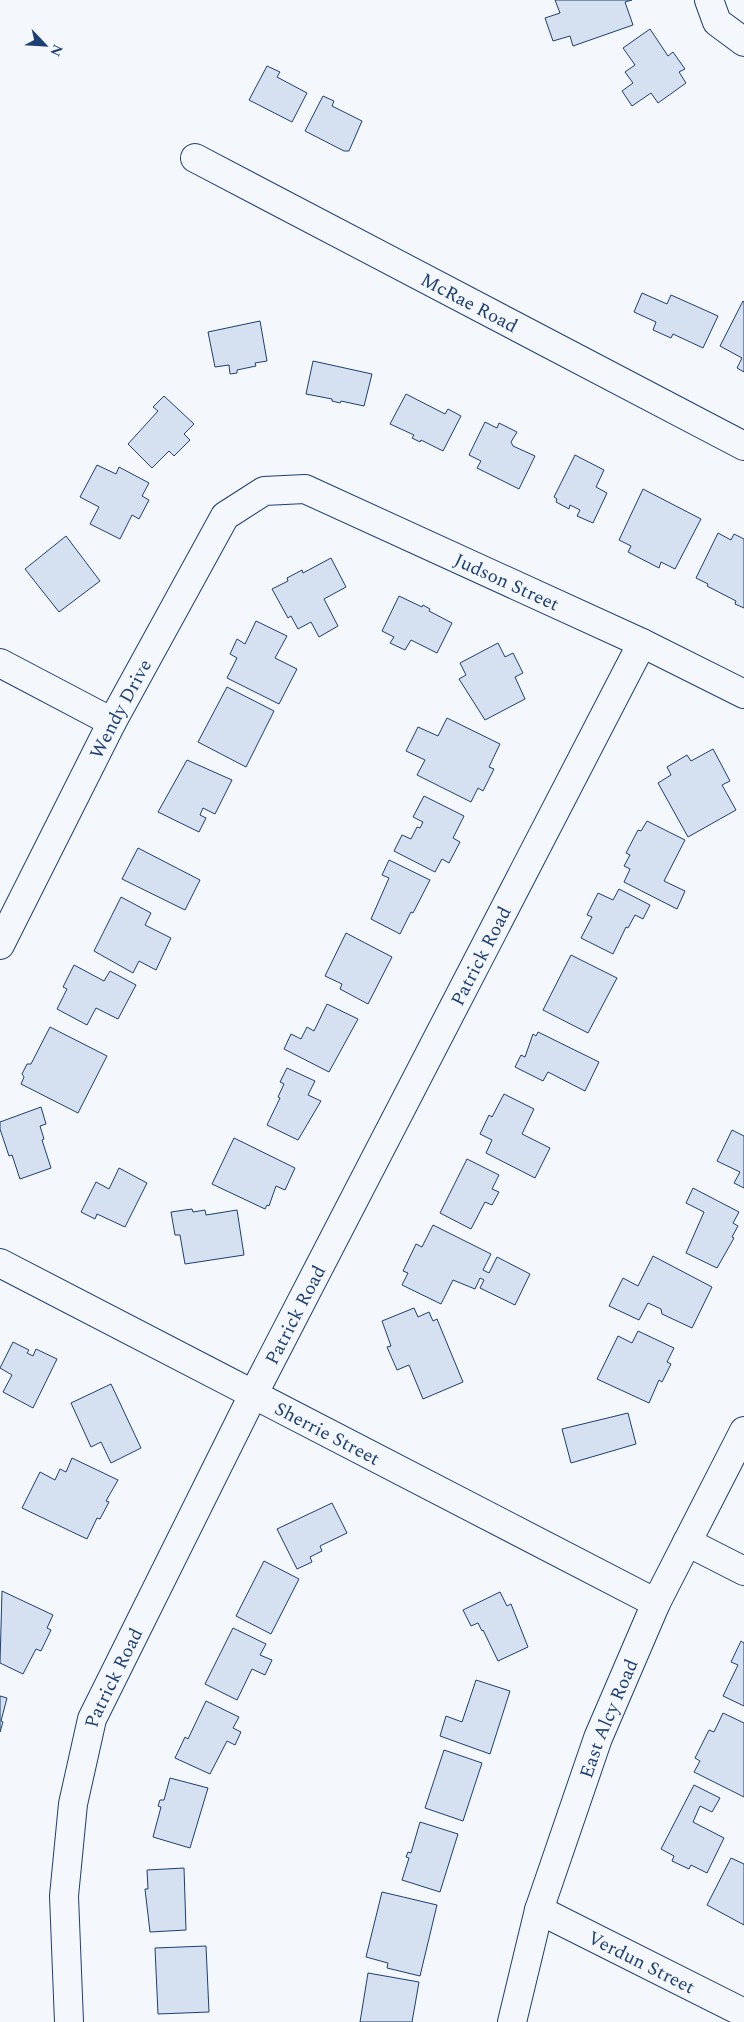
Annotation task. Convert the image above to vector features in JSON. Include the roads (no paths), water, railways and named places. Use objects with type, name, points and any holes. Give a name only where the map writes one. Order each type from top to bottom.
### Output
[{"type":"street","points":[[709,0],[717,22],[744,42]]},
{"type":"street","name":"McRae Road","points":[[195,158],[744,446]]},
{"type":"street","name":"Judson Street","points":[[264,491],[305,489],[642,643],[744,694]]},
{"type":"street","name":"Wendy Drive","points":[[0,945],[112,722],[225,516],[264,491]]},
{"type":"street","name":"Patrick Road","points":[[69,2022],[64,1896],[73,1804],[92,1718],[253,1395],[642,643]]},
{"type":"street","points":[[0,663],[112,722]]},
{"type":"street","name":"Sherrie Street","points":[[0,1263],[656,1603]]},
{"type":"street","name":"East Alcy Road","points":[[512,2022],[539,1910],[598,1738],[656,1603],[744,1431]]},
{"type":"street","points":[[687,1542],[744,1571]]},
{"type":"street","name":"Verdun Street","points":[[539,1910],[744,2013]]}]
